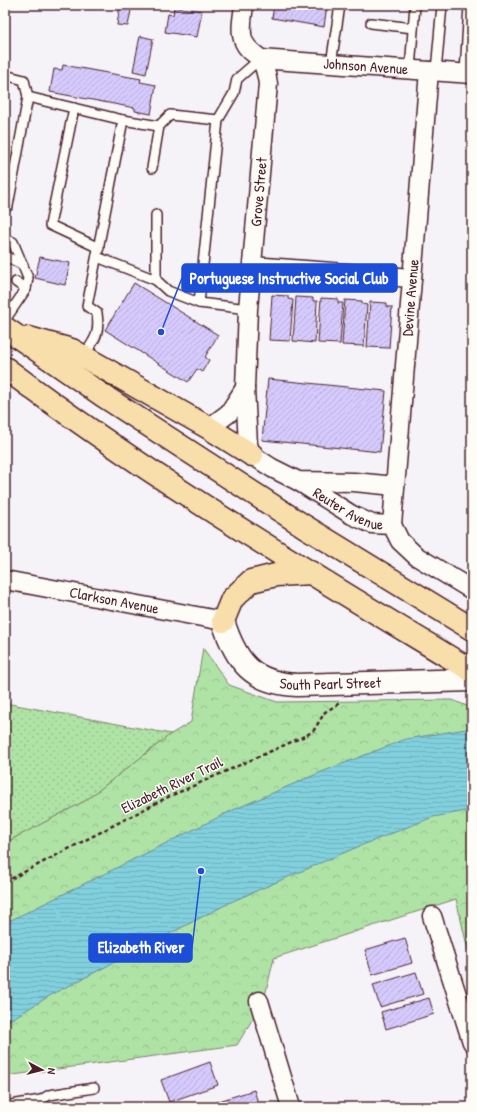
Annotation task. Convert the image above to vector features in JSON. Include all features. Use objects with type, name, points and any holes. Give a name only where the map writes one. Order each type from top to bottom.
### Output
[{"type":"highway","points":[[8,327],[72,350],[78,365],[304,526],[472,629]]},
{"type":"highway","points":[[78,365],[209,428],[252,456]]},
{"type":"highway","points":[[5,368],[44,398],[174,486],[472,672]]},
{"type":"highway","points":[[222,621],[232,599],[251,581],[276,575],[312,573]]},
{"type":"street","name":"Grove Street","points":[[244,5],[241,29],[243,41],[250,52],[260,59],[266,71],[268,84],[248,309],[245,388],[248,445],[252,456]]},
{"type":"street","name":"Johnson Avenue","points":[[260,59],[469,74]]},
{"type":"street","name":"Devine Avenue","points":[[392,525],[412,278],[432,71]]},
{"type":"street","points":[[252,266],[412,278]]},
{"type":"street","points":[[209,428],[229,413],[245,388]]},
{"type":"street","name":"Reuter Avenue","points":[[252,456],[352,515],[372,524],[392,525],[400,541],[416,556],[472,590]]},
{"type":"street","name":"Reuter Avenue","points":[[298,482],[354,482],[395,486]]},
{"type":"street","name":"Clarkson Avenue","points":[[5,580],[222,621]]},
{"type":"street","name":"South Pearl Street","points":[[222,621],[231,646],[243,663],[260,677],[272,681],[297,685],[472,680]]},
{"type":"street","points":[[432,916],[472,1042]]},
{"type":"street","points":[[258,1001],[292,1107]]},
{"type":"lane","points":[[331,64],[340,5]]},
{"type":"lane","points":[[410,69],[415,5]]},
{"type":"lane","points":[[432,71],[442,5]]},
{"type":"lane","points":[[469,5],[469,74]]},
{"type":"lane","points":[[371,24],[413,28]]},
{"type":"lane","points":[[199,303],[218,120],[234,93],[237,79],[260,59]]},
{"type":"lane","points":[[5,75],[24,80],[28,97],[7,205]]},
{"type":"lane","points":[[28,97],[123,120],[159,126]]},
{"type":"lane","points":[[74,108],[50,225],[98,252],[156,280],[168,291],[199,303],[248,309]]},
{"type":"lane","points":[[152,168],[159,126],[170,115],[218,120]]},
{"type":"lane","points":[[78,365],[95,338],[98,326],[97,313],[88,306],[123,120]]},
{"type":"lane","points":[[156,215],[156,280]]},
{"type":"lane","points":[[5,239],[13,242],[28,278],[26,289],[8,327]]},
{"type":"lane","points":[[5,256],[23,266]]},
{"type":"lane","points":[[16,282],[26,289]]},
{"type":"lane","points":[[5,1106],[42,1100],[49,1095],[94,1088]]},
{"type":"path","name":"Elizabeth River Trail","points":[[5,882],[166,798],[307,735],[314,730],[325,712],[342,701]]},
{"type":"green space","points":[[203,648],[229,685],[277,702],[452,700],[472,708],[472,967],[456,899],[274,958],[264,1000],[237,1045],[5,1076],[5,843],[85,801],[171,734],[191,722]]},
{"type":"green space","points":[[5,703],[171,734],[85,801],[5,843]]},
{"type":"water","points":[[472,728],[472,810],[433,817],[355,848],[233,901],[51,995],[5,1023],[5,923],[233,810],[319,773],[406,739]]},
{"type":"building","points":[[120,5],[132,5],[128,26],[117,25]]},
{"type":"building","points":[[274,5],[327,5],[324,27],[272,18]]},
{"type":"building","points":[[174,7],[202,11],[197,37],[165,32],[168,14],[173,15]]},
{"type":"building","points":[[140,36],[153,39],[146,74],[133,71]]},
{"type":"building","points":[[63,65],[141,79],[140,82],[156,85],[151,114],[135,111],[135,108],[50,92],[54,69],[62,70]]},
{"type":"building","points":[[40,257],[70,263],[65,285],[35,278]]},
{"type":"building","points":[[134,283],[218,335],[205,357],[209,360],[202,372],[197,369],[188,382],[105,330]]},
{"type":"building","points":[[272,295],[288,296],[288,299],[293,300],[290,341],[269,340]]},
{"type":"building","points":[[296,297],[313,298],[313,301],[317,301],[315,343],[293,341]]},
{"type":"building","points":[[321,298],[338,299],[338,303],[343,303],[340,344],[318,343]]},
{"type":"building","points":[[345,300],[362,301],[362,304],[367,305],[364,346],[342,345]]},
{"type":"building","points":[[370,302],[387,303],[387,307],[392,307],[389,348],[367,347]]},
{"type":"building","points":[[268,379],[386,391],[380,452],[262,440]]},
{"type":"building","points":[[405,938],[412,963],[372,975],[365,950]]},
{"type":"building","points":[[416,972],[423,994],[380,1007],[373,985]]},
{"type":"building","points":[[429,998],[434,1014],[386,1029],[381,1012]]},
{"type":"building","points":[[210,1062],[218,1085],[169,1102],[161,1080]]},
{"type":"building","points":[[254,1090],[259,1106],[203,1107],[203,1106]]},
{"type":"place","name":"Portuguese Instructive Social Club","points":[[161,332]]},
{"type":"place","name":"Elizabeth River","points":[[201,871]]}]
